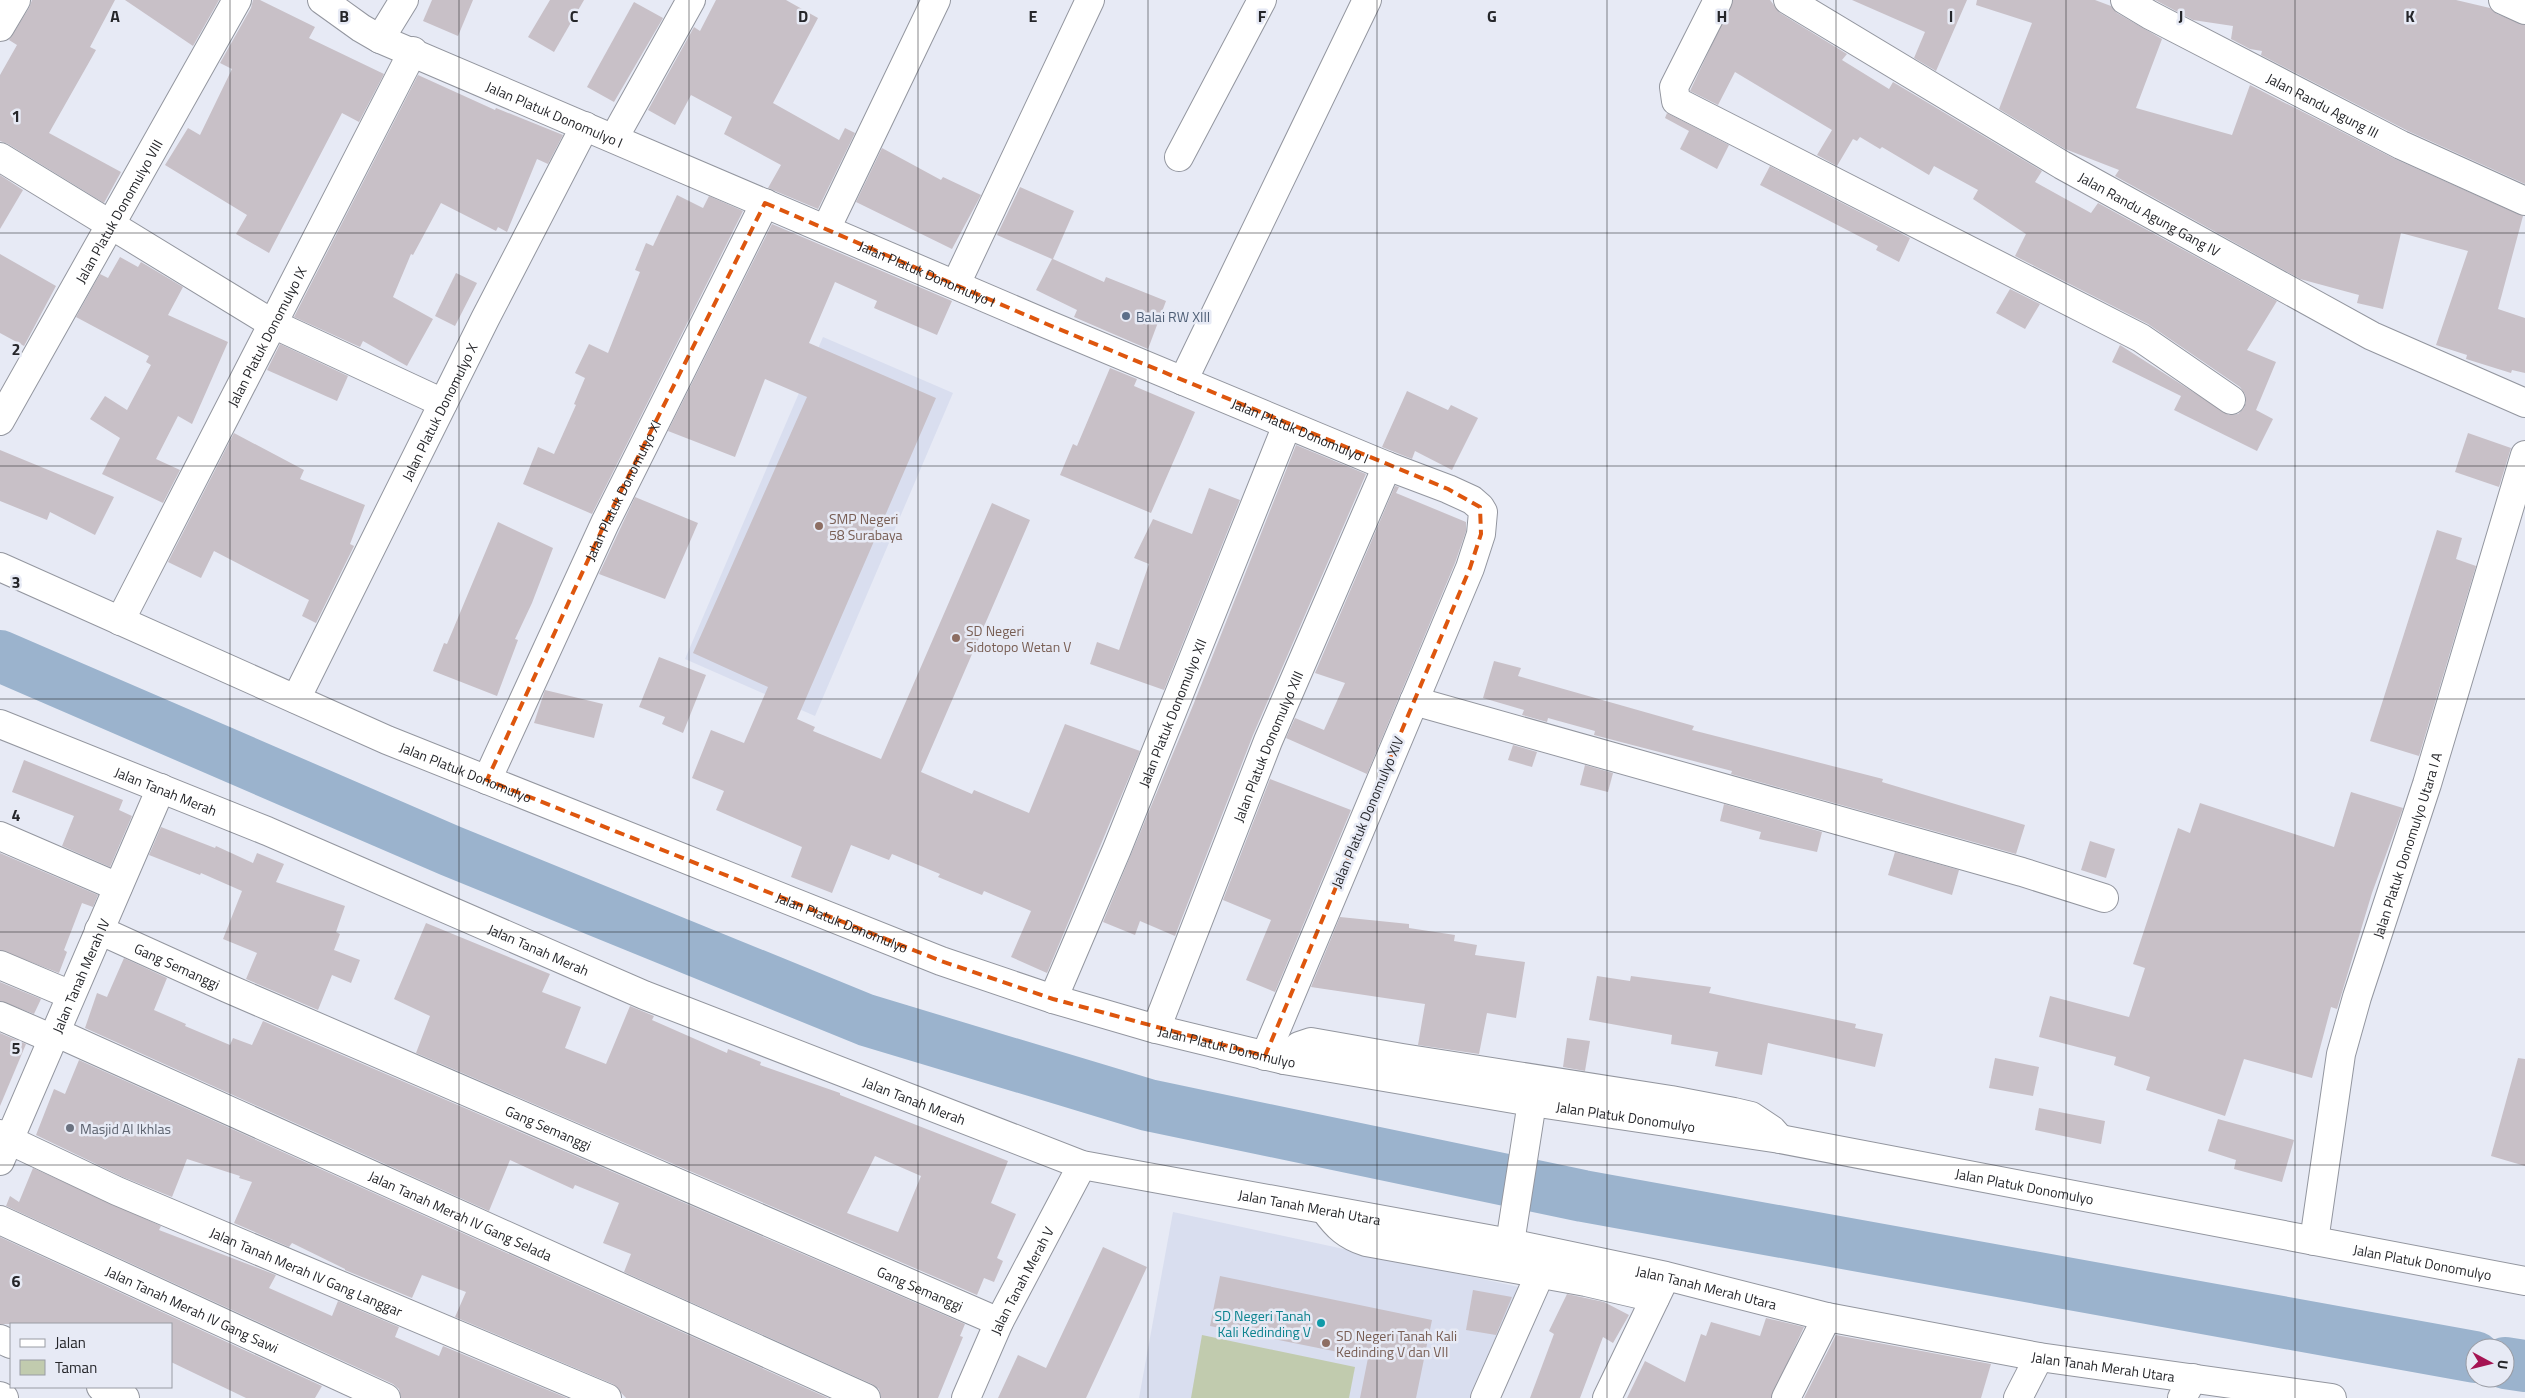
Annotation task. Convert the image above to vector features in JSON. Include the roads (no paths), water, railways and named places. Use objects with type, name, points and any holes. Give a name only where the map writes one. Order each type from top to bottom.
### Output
[{"type":"street","points":[[0,27],[16,0]]},
{"type":"street","name":"Jalan Platuk Donomulyo VIII","points":[[0,421],[109,224],[237,0]]},
{"type":"street","name":"Jalan Platuk Donomulyo I","points":[[322,0],[380,39],[413,51],[1287,425],[1387,466],[1448,488],[1480,507],[1483,512],[1482,527],[1470,568]]},
{"type":"street","points":[[380,39],[404,0]]},
{"type":"street","points":[[614,138],[691,0]]},
{"type":"street","points":[[826,229],[936,0]]},
{"type":"street","points":[[956,284],[1090,0]]},
{"type":"street","points":[[1180,157],[1262,0]]},
{"type":"street","points":[[1183,381],[1367,0]]},
{"type":"street","points":[[1718,0],[1674,87],[1676,101],[2141,338],[2231,400]]},
{"type":"street","name":"Jalan Randu Agung Gang IV","points":[[1788,0],[2062,164],[2372,336],[2525,403]]},
{"type":"street","name":"Jalan Randu Agung III","points":[[2126,0],[2150,15],[2401,145],[2525,201]]},
{"type":"street","points":[[2503,0],[2525,10]]},
{"type":"street","name":"Jalan Platuk Donomulyo IX","points":[[120,621],[413,51]]},
{"type":"street","name":"Jalan Platuk Donomulyo X","points":[[296,700],[443,403],[585,126]]},
{"type":"street","points":[[0,157],[273,324],[443,403]]},
{"type":"street","name":"Jalan Platuk Donomulyo XI","points":[[487,780],[605,523],[765,203]]},
{"type":"street","name":"Jalan Platuk Donomulyo XII","points":[[1053,999],[1124,831],[1287,425]]},
{"type":"street","name":"Jalan Platuk Donomulyo Utara I A","points":[[2314,1241],[2341,1054],[2357,997],[2427,784],[2525,455]]},
{"type":"street","name":"Jalan Platuk Donomulyo XIII","points":[[1156,1029],[1268,741],[1387,466]]},
{"type":"street","name":"Jalan Platuk Donomulyo","points":[[0,567],[387,740],[487,780],[941,961],[1053,999],[1156,1029],[1274,1058],[1530,1113],[1780,1139],[2525,1281]]},
{"type":"street","name":"Jalan Platuk Donomulyo XIV","points":[[1274,1058],[1414,701],[1470,568]]},
{"type":"street","points":[[1414,701],[2022,872],[2104,898]]},
{"type":"street","name":"Jalan Tanah Merah","points":[[0,724],[267,831],[644,995],[1082,1165]]},
{"type":"street","name":"Jalan Tanah Merah IV","points":[[3,1145],[54,1035],[161,788]]},
{"type":"street","points":[[0,836],[118,887]]},
{"type":"street","name":"Gang Semanggi","points":[[99,930],[228,988],[999,1322]]},
{"type":"street","points":[[0,966],[71,995]]},
{"type":"street","name":"Jalan Tanah Merah IV Gang Selada","points":[[0,1016],[54,1035],[866,1398]]},
{"type":"street","points":[[1274,1058],[1311,1042],[1671,1100],[1734,1112],[1756,1119],[1772,1130],[1780,1139]]},
{"type":"street","points":[[1512,1233],[1530,1113]]},
{"type":"street","name":"Jalan Tanah Merah IV Gang Langgar","points":[[3,1145],[117,1190],[607,1398]]},
{"type":"street","name":"Jalan Tanah Merah Utara","points":[[1082,1165],[1325,1210],[1512,1233],[1660,1287],[2039,1357],[2188,1388],[2320,1397]]},
{"type":"street","name":"Jalan Tanah Merah V","points":[[966,1398],[999,1322],[1082,1165]]},
{"type":"street","points":[[1325,1210],[1338,1228],[1352,1238],[1366,1242],[1540,1274],[1660,1287],[1607,1398]]},
{"type":"street","name":"Jalan Tanah Merah IV Gang Sawi","points":[[0,1220],[386,1398]]},
{"type":"street","points":[[1485,1398],[1540,1274]]},
{"type":"street","points":[[1786,1398],[1827,1317]]},
{"type":"street","points":[[2018,1398],[2039,1357]]},
{"type":"street","points":[[103,1388],[125,1398]]},
{"type":"street","points":[[0,1396],[4,1398]]},
{"type":"waterway","points":[[0,656],[451,851],[866,1020],[1148,1105],[1583,1196],[2465,1355]]},
{"type":"waterway","points":[[2515,1364],[2525,1366]]},
{"type":"place","name":"Balai RW XIII","points":[[1126,316]]},
{"type":"place","name":"SMP Negeri 58 Surabaya","points":[[819,526]]},
{"type":"place","name":"SD Negeri Sidotopo Wetan V","points":[[956,638]]},
{"type":"place","name":"Masjid Al Ikhlas","points":[[70,1128]]},
{"type":"place","name":"SD Negeri Tanah Kali Kedinding V","points":[[1321,1323]]},
{"type":"place","name":"SD Negeri Tanah Kali Kedinding V dan VII","points":[[1326,1343]]}]
